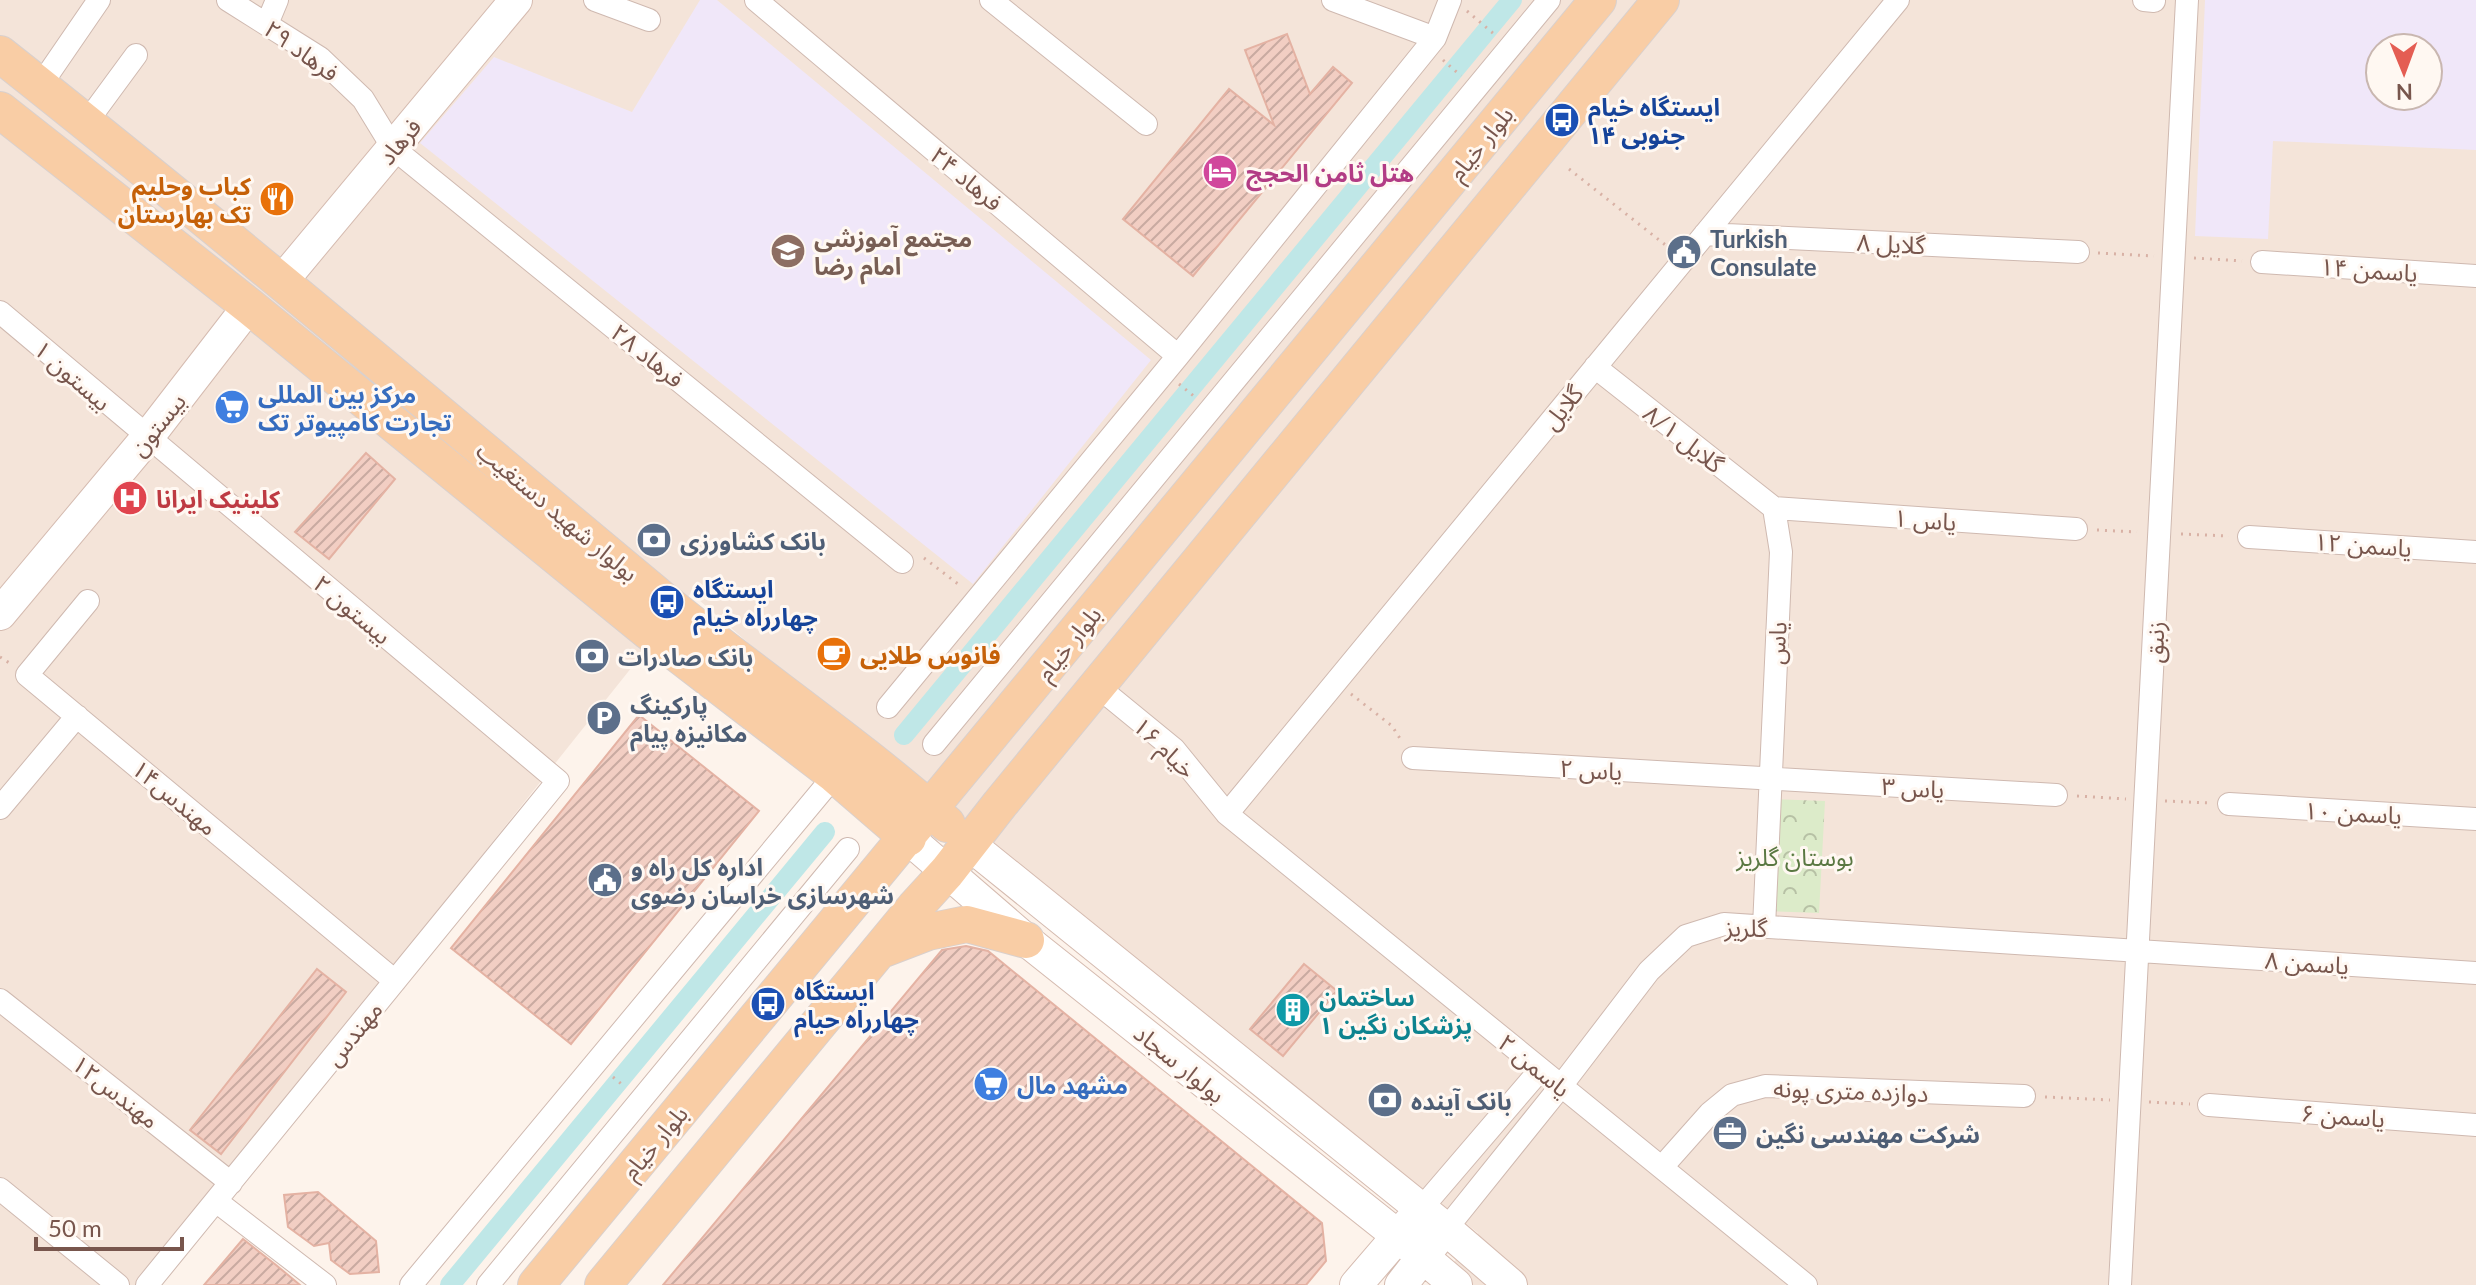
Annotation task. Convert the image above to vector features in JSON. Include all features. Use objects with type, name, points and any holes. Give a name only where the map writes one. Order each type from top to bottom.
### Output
[{"type":"main road","name":"بلوار خیام","points":[[536,1285],[1598,0]]},
{"type":"main road","name":"بلوار خیام","points":[[603,1285],[947,872],[1661,0]]},
{"type":"main road","name":"فرهاد","points":[[282,281],[509,3]]},
{"type":"main road","name":"بولوار شهید دستغیب","points":[[0,54],[282,281],[667,602],[969,844]]},
{"type":"main road","name":"بولوار شهید دستغیب","points":[[0,110],[249,306],[649,632],[835,775],[908,838]]},
{"type":"main road","points":[[1357,293],[1355,309],[1363,323],[1377,329],[1393,326]]},
{"type":"main road","name":"بیستون","points":[[0,614],[147,438],[249,306]]},
{"type":"main road","name":"بولوار سجاد","points":[[908,838],[1026,940],[1456,1285]]},
{"type":"main road","name":"بولوار سجاد","points":[[969,844],[1511,1285]]},
{"type":"main road","points":[[879,950],[928,932],[967,924],[1026,940]]},
{"type":"main road","points":[[1356,1285],[1410,1246],[1433,1219]]},
{"type":"main road","points":[[1401,1285],[1410,1246]]},
{"type":"street","points":[[40,86],[99,0]]},
{"type":"street","name":"فرهاد ۲۹","points":[[228,0],[320,58],[363,99],[393,148]]},
{"type":"street","points":[[267,24],[277,0]]},
{"type":"street","points":[[595,0],[649,20]]},
{"type":"street","name":"فرهاد ۲۴","points":[[756,0],[1171,364]]},
{"type":"street","points":[[991,0],[1146,124]]},
{"type":"street","points":[[1333,0],[1431,43]]},
{"type":"street","points":[[934,744],[1549,0]]},
{"type":"street","name":"گلایل","points":[[1227,814],[1898,0]]},
{"type":"street","points":[[2144,0],[2154,1]]},
{"type":"street","name":"زنبق","points":[[2120,1285],[2187,0]]},
{"type":"street","points":[[888,707],[1171,364],[1431,43],[1457,5]]},
{"type":"street","points":[[86,123],[136,55]]},
{"type":"street","name":"فرهاد ۲۸","points":[[393,148],[902,562]]},
{"type":"street","name":"گلایل ۸","points":[[1705,234],[2078,252]]},
{"type":"street","name":"یاسمن ۱۴","points":[[2262,262],[2476,276]]},
{"type":"street","name":"بیستون ۱","points":[[0,312],[147,438]]},
{"type":"street","name":"گلایل ۸/۱","points":[[1595,367],[1774,508]]},
{"type":"street","name":"بیستون ۲","points":[[147,438],[558,781]]},
{"type":"street","name":"یاس ۱","points":[[1774,508],[2076,529]]},
{"type":"street","name":"یاس","points":[[1764,927],[1781,552],[1774,508]]},
{"type":"street","name":"یاسمن ۱۲","points":[[2249,537],[2476,552]]},
{"type":"street","name":"مهندس۱۴","points":[[88,601],[27,675],[395,981]]},
{"type":"street","name":"خیام ۱۶","points":[[1097,686],[1174,749],[1227,814]]},
{"type":"street","points":[[0,808],[77,716]]},
{"type":"street","name":"یاس ۲","points":[[1413,758],[1770,779]]},
{"type":"street","points":[[411,1285],[835,775]]},
{"type":"street","name":"یاس ۳","points":[[1770,779],[2056,795]]},
{"type":"street","name":"مهندس","points":[[147,1285],[558,781]]},
{"type":"street","name":"یاسمن ۱۰","points":[[2229,804],[2476,819]]},
{"type":"street","name":"یاسمن ۲","points":[[1227,814],[1806,1285]]},
{"type":"street","points":[[488,1285],[848,849]]},
{"type":"street","name":"گلریز","points":[[1433,1219],[1561,1086],[1649,971],[1686,936],[1724,924],[2138,951]]},
{"type":"street","name":"یاسمن ۸","points":[[2138,951],[2476,973]]},
{"type":"street","name":"مهندس۱۲","points":[[0,1000],[231,1183]]},
{"type":"street","points":[[1433,1219],[1540,1070]]},
{"type":"street","name":"دوازده متری پونه","points":[[1662,1167],[1710,1113],[1732,1095],[1765,1086],[2024,1096]]},
{"type":"street","name":"یاسمن ۶","points":[[2209,1105],[2476,1125]]},
{"type":"street","points":[[0,1189],[118,1285]]},
{"type":"street","points":[[216,1201],[325,1285]]},
{"type":"path","points":[[1457,5],[1510,47]]},
{"type":"path","points":[[1431,43],[1476,88]]},
{"type":"path","points":[[1569,169],[1684,259]]},
{"type":"path","points":[[1171,364],[1210,410]]},
{"type":"path","points":[[902,562],[919,554],[978,598]]},
{"type":"path","points":[[1336,681],[1392,726],[1413,758]]},
{"type":"path","points":[[596,1062],[640,1100]]},
{"type":"shaded area","points":[[0,0],[2476,0],[2476,1285],[1435,1285],[1478,1233],[850,732],[691,593],[139,1285],[0,1285]]},
{"type":"shaded area","name":"مجتمع آموزشی امام رضا","points":[[700,0],[717,0],[1151,360],[973,584],[420,143],[494,57],[632,112]]},
{"type":"shaded area","points":[[2205,0],[2476,0],[2476,150],[2273,141],[2268,239],[2195,236]]},
{"type":"green space","name":"بوستان گلریز","points":[[1770,799],[1825,801],[1819,913],[1765,911]]},
{"type":"building","name":"هتل ثامن الحجج","points":[[1287,34],[1310,94],[1333,67],[1352,83],[1193,276],[1123,219],[1229,89],[1274,125],[1245,50]]},
{"type":"building","points":[[366,453],[395,479],[329,559],[295,532]]},
{"type":"building","name":"اداره کل راه و شهرسازی خراسان رضوی","points":[[639,715],[759,811],[571,1044],[451,948]]},
{"type":"building","name":"مشهد مال","points":[[966,946],[988,951],[1322,1223],[1326,1261],[1306,1285],[663,1285],[942,950]]},
{"type":"building","name":"ساختمان پزشکان نگین ۱","points":[[1304,964],[1337,991],[1283,1056],[1250,1029]]},
{"type":"building","points":[[317,969],[346,992],[221,1154],[190,1130]]},
{"type":"building","points":[[318,1192],[376,1241],[379,1272],[350,1274],[331,1260],[329,1243],[314,1246],[288,1227],[284,1195]]},
{"type":"building","points":[[243,1239],[276,1265],[300,1285],[204,1285]]},
{"type":"waterway","points":[[904,735],[1512,0]]},
{"type":"waterway","points":[[450,1285],[825,832]]},
{"type":"place","name":"ایستگاه خیام جنوبی ۱۴","points":[[1562,120]]},
{"type":"place","name":"هتل ثامن الحجج","points":[[1220,172]]},
{"type":"place","name":"کباب وحلیم تک بهارستان","points":[[277,199]]},
{"type":"place","name":"مجتمع آموزشی امام رضا","points":[[788,251]]},
{"type":"place","name":"Turkish Consulate","points":[[1684,252]]},
{"type":"place","name":"مرکز بین المللی تجارت کامپیوتر تک","points":[[232,407]]},
{"type":"place","name":"کلینیک ایرانا","points":[[130,498]]},
{"type":"place","name":"بانک کشاورزی","points":[[654,540]]},
{"type":"place","name":"ایستگاه چهارراه خیام","points":[[667,602]]},
{"type":"place","name":"فانوس طلایی","points":[[834,654]]},
{"type":"place","name":"بانک صادرات","points":[[592,656]]},
{"type":"place","name":"پارکینگ مکانیزه پیام","points":[[604,718]]},
{"type":"place","name":"اداره کل راه و شهرسازی خراسان رضوی","points":[[605,880]]},
{"type":"place","name":"ایستگاه چهارراه حیام","points":[[768,1004]]},
{"type":"place","name":"ساختمان پزشکان نگین ۱","points":[[1293,1010]]},
{"type":"place","name":"مشهد مال","points":[[991,1084]]},
{"type":"place","name":"بانک آینده","points":[[1385,1100]]},
{"type":"place","name":"شرکت مهندسی نگین","points":[[1730,1133]]}]
